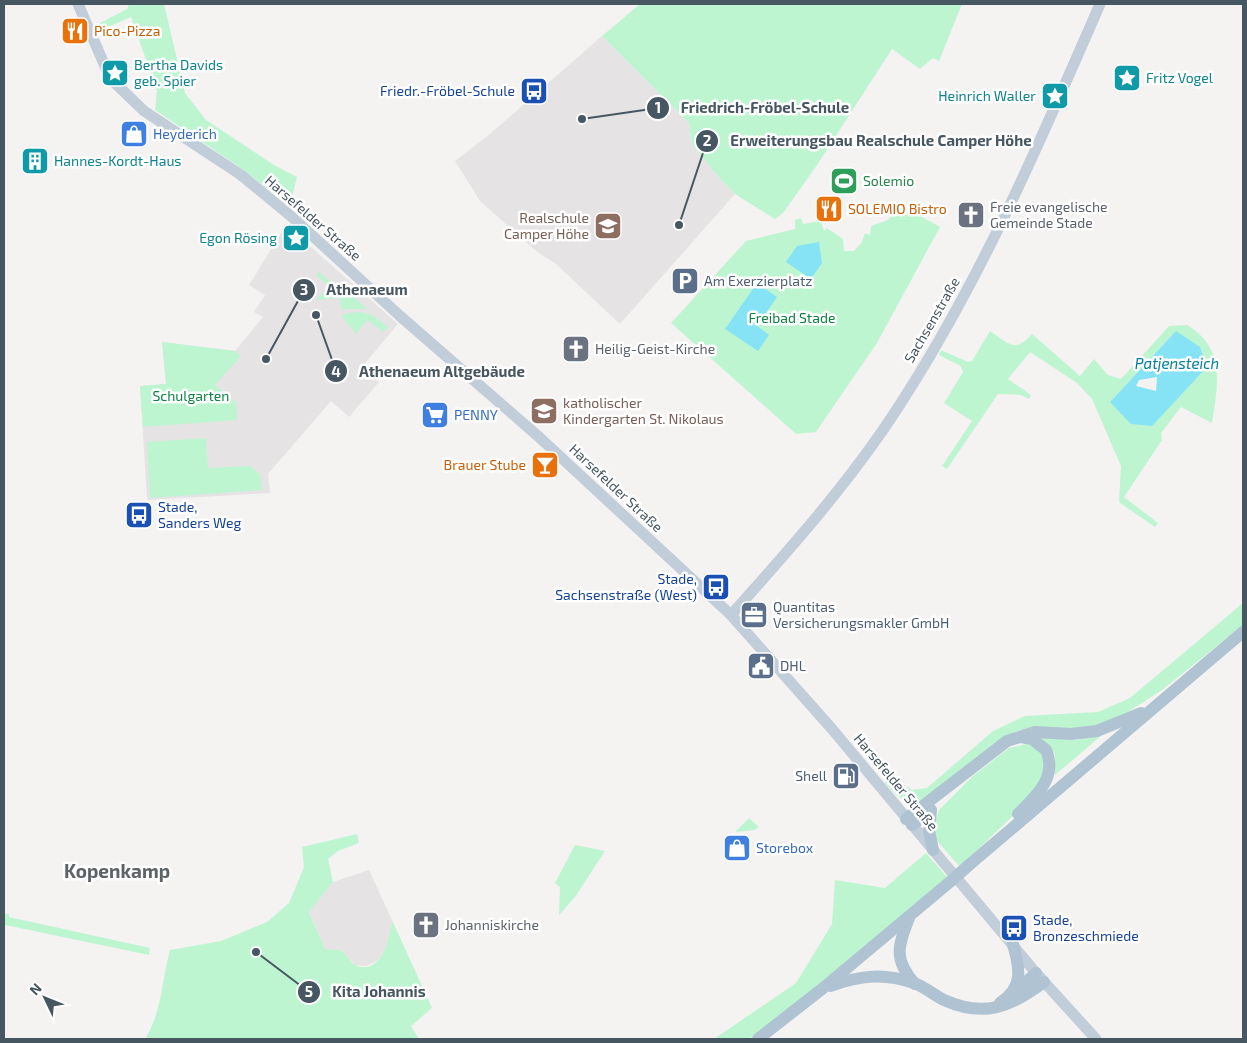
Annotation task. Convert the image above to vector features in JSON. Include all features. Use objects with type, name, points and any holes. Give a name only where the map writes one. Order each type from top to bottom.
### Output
[{"type":"main road","name":"Harsefelder Straße","points":[[78,4],[108,73],[130,99],[144,111],[241,175],[292,217],[400,316],[539,437],[731,615],[820,715],[1040,978],[1096,1039]]},
{"type":"main road","name":"Sachsenstraße","points":[[731,615],[802,536],[880,434],[916,379],[966,292],[993,238],[1044,133],[1100,4]]},
{"type":"main road","points":[[758,1039],[822,990],[1243,632]]},
{"type":"main road","points":[[909,822],[1007,741],[1035,732],[1071,734],[1108,729],[1157,706]]},
{"type":"main road","points":[[1010,830],[1017,815],[1043,787],[1050,770],[1046,750],[1032,739],[1021,737]]},
{"type":"main road","points":[[909,822],[931,810],[958,780]]},
{"type":"main road","points":[[931,810],[929,831],[933,850]]},
{"type":"main road","points":[[910,915],[898,953],[905,972],[916,984],[943,1000],[964,1008],[976,1010],[992,1008],[1013,1002],[1040,978]]},
{"type":"main road","points":[[1011,995],[1017,982],[1019,969],[1013,944]]},
{"type":"main road","points":[[822,990],[865,976],[882,976],[916,984]]},
{"type":"main road","points":[[992,1008],[1040,978]]},
{"type":"shaded area","name":"Realschule Camper Höhe","points":[[602,36],[689,123],[692,144],[720,179],[735,194],[620,324],[556,264],[536,251],[480,201],[455,161],[490,134]]},
{"type":"shaded area","points":[[286,225],[398,324],[362,367],[379,382],[349,417],[331,401],[268,474],[270,493],[149,500],[147,498],[140,386],[166,384],[162,342],[235,351],[263,317],[254,312],[265,295],[249,285]]},
{"type":"shaded area","points":[[369,870],[392,920],[390,938],[384,953],[376,962],[366,966],[355,965],[341,951],[325,949],[309,911],[333,882]]},
{"type":"green space","points":[[129,4],[164,4],[185,93],[206,120],[274,165],[297,177],[291,201],[281,199],[238,166],[155,110],[157,91],[131,17],[103,29],[100,23],[127,9]]},
{"type":"green space","points":[[640,4],[962,4],[939,61],[933,58],[920,69],[892,49],[817,165],[784,212],[775,219],[735,194],[720,179],[692,144],[689,123],[602,36]]},
{"type":"green space","name":"Freibad Stade","points":[[899,204],[940,227],[877,343],[816,432],[796,434],[671,323],[746,241],[795,229],[795,220],[801,218],[803,224],[821,221],[824,231],[827,228],[843,239],[844,251],[854,251],[862,242],[865,233],[870,235],[871,226],[888,220]]},
{"type":"green space","points":[[319,272],[336,286],[336,298],[316,300],[329,286],[316,275]]},
{"type":"green space","points":[[338,283],[367,309],[341,309]]},
{"type":"green space","points":[[361,312],[372,315],[388,327],[383,332],[368,320],[354,335],[354,331],[341,316],[348,313]]},
{"type":"green space","points":[[1187,325],[1200,334],[1214,356],[1217,381],[1212,423],[1181,407],[1161,433],[1162,440],[1124,497],[1158,523],[1155,527],[1119,502],[1121,466],[1092,399],[1077,383],[1030,352],[1008,379],[1031,395],[1029,399],[1021,395],[998,394],[947,469],[942,466],[972,421],[944,403],[963,372],[961,366],[939,355],[941,350],[968,362],[972,361],[990,331],[1007,342],[1016,345],[1021,344],[1032,334],[1080,376],[1094,359],[1108,375],[1121,379],[1169,326]],"holes":[[[1176,331],[1152,426],[1110,402]]]},
{"type":"green space","name":"Schulgarten","points":[[162,342],[235,351],[241,356],[215,385],[236,403],[237,420],[143,427],[140,386],[166,384]]},
{"type":"green space","points":[[206,438],[208,468],[250,466],[260,474],[262,490],[150,498],[147,442]]},
{"type":"green space","points":[[1243,603],[1243,625],[1162,690],[1112,722],[1078,730],[1035,728],[1017,731],[996,742],[924,801],[911,804],[897,796],[885,783],[891,777],[912,790],[927,788],[993,731],[1025,716],[1098,712],[1130,698]]},
{"type":"green space","points":[[1102,735],[1055,775],[1055,754],[1040,737],[1076,740]]},
{"type":"green space","points":[[1031,743],[1046,756],[1046,775],[1031,798],[960,867],[931,834],[939,810],[973,776],[1009,748]]},
{"type":"green space","points":[[749,818],[759,827],[755,830],[735,832]]},
{"type":"green space","points":[[357,834],[359,843],[338,851],[328,859],[333,882],[309,912],[325,949],[341,951],[355,965],[364,967],[378,961],[383,953],[387,945],[392,920],[432,1008],[411,1026],[419,1039],[146,1038],[152,1027],[159,1005],[170,950],[221,941],[267,922],[289,903],[304,867],[302,847]]},
{"type":"green space","points":[[575,845],[605,851],[575,897],[559,915],[560,887],[555,883]]},
{"type":"green space","points":[[926,853],[947,877],[796,1005],[749,1039],[714,1039],[796,983],[832,924],[835,880],[885,888]]},
{"type":"green space","points":[[4,914],[9,914],[9,917],[150,948],[149,955],[5,925]]},
{"type":"water","points":[[819,242],[822,263],[811,279],[786,262],[797,246]]},
{"type":"water","points":[[757,283],[777,297],[757,326],[769,335],[758,351],[725,329]]},
{"type":"water","name":"Patjensteich","points":[[1176,331],[1200,347],[1207,367],[1152,426],[1131,424],[1110,402]],"holes":[[[1157,377],[1156,391],[1136,386],[1139,380]]]},
{"type":"place","name":"Pico-Pizza","points":[[75,31]]},
{"type":"place","name":"Bertha Davids geb. Spier","points":[[115,73]]},
{"type":"place","name":"Fritz Vogel","points":[[1127,78]]},
{"type":"place","name":"Friedr.-Fröbel-Schule","points":[[534,91]]},
{"type":"place","name":"Heinrich Waller","points":[[1055,96]]},
{"type":"place","name":"Friedrich-Fröbel-Schule","points":[[582,119]]},
{"type":"place","name":"Heyderich","points":[[134,134]]},
{"type":"place","name":"Hannes-Kordt-Haus","points":[[35,161]]},
{"type":"place","name":"Solemio","points":[[844,181]]},
{"type":"place","name":"SOLEMIO Bistro","points":[[829,209]]},
{"type":"place","name":"Freie evangelische Gemeinde Stade","points":[[971,215]]},
{"type":"place","name":"Erweiterungsbau Realschule Camper Höhe","points":[[679,225]]},
{"type":"place","name":"Realschule Camper Höhe","points":[[608,226]]},
{"type":"place","name":"Egon Rösing","points":[[296,238]]},
{"type":"place","name":"Am Exerzierplatz","points":[[685,281]]},
{"type":"place","name":"Athenaeum Altgebäude","points":[[316,315]]},
{"type":"place","name":"Heilig-Geist-Kirche","points":[[576,349]]},
{"type":"place","name":"Athenaeum","points":[[266,359]]},
{"type":"place","name":"katholischer Kindergarten St. Nikolaus","points":[[544,411]]},
{"type":"place","name":"PENNY","points":[[435,415]]},
{"type":"place","name":"Brauer Stube","points":[[545,465]]},
{"type":"place","name":"Stade, Sanders Weg","points":[[139,515]]},
{"type":"place","name":"Stade, Sachsenstraße (West)","points":[[716,587]]},
{"type":"place","name":"Quantitas Versicherungsmakler GmbH","points":[[754,615]]},
{"type":"place","name":"DHL","points":[[761,666]]},
{"type":"place","name":"Shell","points":[[846,776]]},
{"type":"place","name":"Storebox","points":[[737,848]]},
{"type":"place","name":"Johanniskirche","points":[[426,925]]},
{"type":"place","name":"Stade, Bronzeschmiede","points":[[1014,928]]},
{"type":"place","name":"Kita Johannis","points":[[256,952]]},
{"type":"district","name":"Kopenkamp","points":[[117,871]]}]
